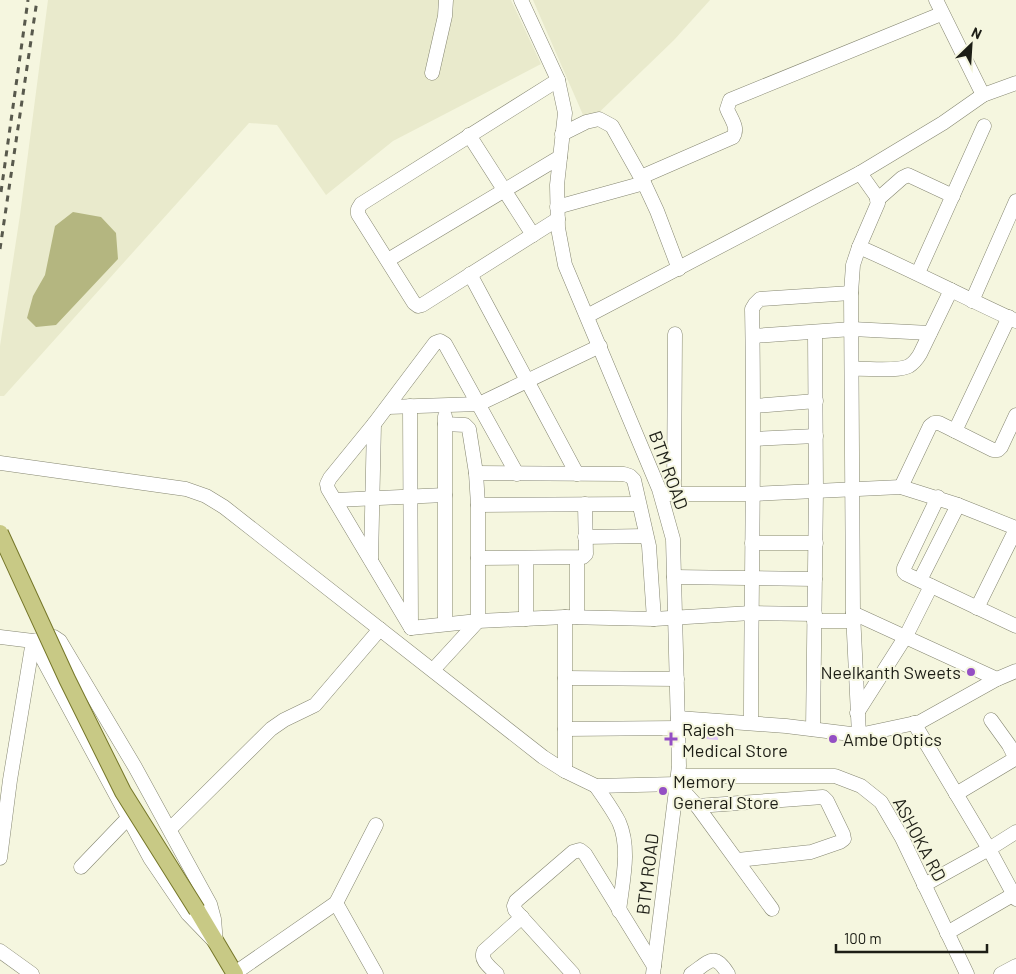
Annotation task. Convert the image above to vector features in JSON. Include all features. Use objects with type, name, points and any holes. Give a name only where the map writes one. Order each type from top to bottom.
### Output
[{"type":"main road","points":[[0,533],[67,679],[123,792],[235,974]]},
{"type":"street","points":[[432,73],[445,16],[446,0]]},
{"type":"street","name":"BTM ROAD","points":[[521,0],[558,80],[565,113],[556,185],[557,213],[565,265],[668,494],[673,539],[676,617],[677,780],[654,970]]},
{"type":"street","points":[[936,0],[941,14],[982,95]]},
{"type":"street","points":[[558,80],[361,204],[358,214],[414,303],[418,306],[533,235],[557,213],[643,180],[733,137],[736,133],[736,128],[727,109],[730,100],[941,14]]},
{"type":"street","points":[[587,316],[860,172],[943,123],[982,95],[1016,83]]},
{"type":"street","points":[[562,134],[586,122],[600,119],[612,126],[643,180],[679,269]]},
{"type":"street","points":[[918,273],[984,126]]},
{"type":"street","points":[[469,135],[533,235]]},
{"type":"street","points":[[388,260],[560,157]]},
{"type":"street","points":[[859,735],[853,617],[851,293],[853,265],[858,247],[877,208],[878,200],[860,172]]},
{"type":"street","points":[[878,200],[902,178],[908,175],[953,196]]},
{"type":"street","points":[[972,301],[1016,201]]},
{"type":"street","points":[[858,247],[918,273],[1012,319],[955,431]]},
{"type":"street","points":[[470,274],[577,474]]},
{"type":"street","points":[[852,369],[907,367],[914,362],[920,354],[951,290]]},
{"type":"street","points":[[751,724],[751,578],[754,439],[752,309],[760,299],[851,293]]},
{"type":"street","points":[[753,336],[852,329],[930,333]]},
{"type":"street","points":[[813,729],[816,543],[815,333]]},
{"type":"street","points":[[675,334],[668,494],[753,494],[901,487],[958,505],[1016,528],[977,608]]},
{"type":"street","points":[[411,628],[328,489],[327,484],[388,407],[435,342],[440,341],[444,344],[518,474]]},
{"type":"street","points":[[388,407],[479,404],[600,346]]},
{"type":"street","points":[[754,406],[816,401]]},
{"type":"street","points":[[445,405],[445,624]]},
{"type":"street","points":[[399,643],[411,628],[410,406]]},
{"type":"street","points":[[901,487],[930,426],[934,423],[939,423],[993,450],[998,450],[1001,448],[1016,415]]},
{"type":"street","points":[[371,560],[374,424]]},
{"type":"street","points":[[433,670],[478,621],[478,506],[476,473],[468,427],[465,425],[445,424]]},
{"type":"street","points":[[754,439],[816,436]]},
{"type":"street","points":[[0,463],[186,490],[206,496],[224,507],[543,757],[565,771],[596,786],[619,822],[624,838],[625,854],[619,910]]},
{"type":"street","points":[[476,473],[624,474],[630,476],[634,480],[648,546],[654,619]]},
{"type":"street","points":[[335,500],[445,495]]},
{"type":"street","points":[[938,498],[904,568],[906,574],[1016,626]]},
{"type":"street","points":[[478,558],[583,557],[586,554],[585,504]]},
{"type":"street","points":[[478,506],[638,504]]},
{"type":"street","points":[[857,713],[906,636],[925,583],[958,505]]},
{"type":"street","points":[[585,537],[646,536]]},
{"type":"street","points":[[752,543],[816,543]]},
{"type":"street","points":[[526,558],[526,619]]},
{"type":"street","points":[[565,771],[565,678],[577,558]]},
{"type":"street","points":[[674,577],[815,579]]},
{"type":"street","points":[[411,628],[478,621],[571,617],[654,619],[751,613],[814,617],[853,617],[906,636],[997,679]]},
{"type":"street","points":[[170,829],[271,730],[284,720],[315,705],[380,629]]},
{"type":"street","points":[[0,637],[32,641],[54,636],[60,641],[170,829],[210,904],[214,919],[216,943]]},
{"type":"street","points":[[32,641],[150,858],[188,914],[216,943]]},
{"type":"street","points":[[0,858],[32,641]]},
{"type":"street","points":[[565,728],[678,723],[751,724],[859,735],[920,722],[997,679],[1016,671]]},
{"type":"street","points":[[565,678],[677,679]]},
{"type":"street","points":[[956,794],[1013,760],[1012,743],[991,720]]},
{"type":"street","points":[[914,723],[1015,896],[947,932]]},
{"type":"street","name":"ASHOKA RD","points":[[596,786],[677,780],[835,776],[861,786],[881,802],[902,838],[967,974]]},
{"type":"street","points":[[677,780],[738,860],[772,909]]},
{"type":"street","points":[[697,806],[823,797],[827,801],[844,834],[844,839],[840,842],[811,852],[738,860]]},
{"type":"street","points":[[81,867],[128,818]]},
{"type":"street","points":[[235,974],[336,903],[376,825]]},
{"type":"street","points":[[924,885],[1016,832]]},
{"type":"street","points":[[573,974],[515,910],[514,906],[516,901],[577,850],[585,854],[654,970]]},
{"type":"street","points":[[336,903],[376,974]]},
{"type":"street","points":[[497,974],[483,959],[482,955],[484,951],[522,917]]},
{"type":"street","points":[[0,951],[32,974]]},
{"type":"street","points":[[691,974],[712,960],[717,960],[722,964],[728,974]]},
{"type":"street","points":[[1001,974],[1016,966]]},
{"type":"shaded area","points":[[48,0],[511,0],[541,64],[393,141],[326,195],[277,125],[249,123],[4,396],[0,396],[0,346],[20,215]]},
{"type":"shaded area","points":[[533,0],[710,0],[674,40],[587,124]]},
{"type":"shaded area","points":[[73,212],[101,217],[116,233],[118,259],[56,325],[36,327],[27,318],[33,296],[45,275],[55,226]]},
{"type":"building","points":[[706,727],[719,729],[718,740],[706,739]]},
{"type":"railway","points":[[1,192],[28,0]]},
{"type":"railway","points":[[0,249],[37,0]]},
{"type":"place","name":"Neelkanth Sweets","points":[[971,672]]},
{"type":"place","name":"Rajesh Medical Store","points":[[671,739]]},
{"type":"place","name":"Ambe Optics","points":[[833,739]]},
{"type":"place","name":"Memory General Store","points":[[663,791]]}]
